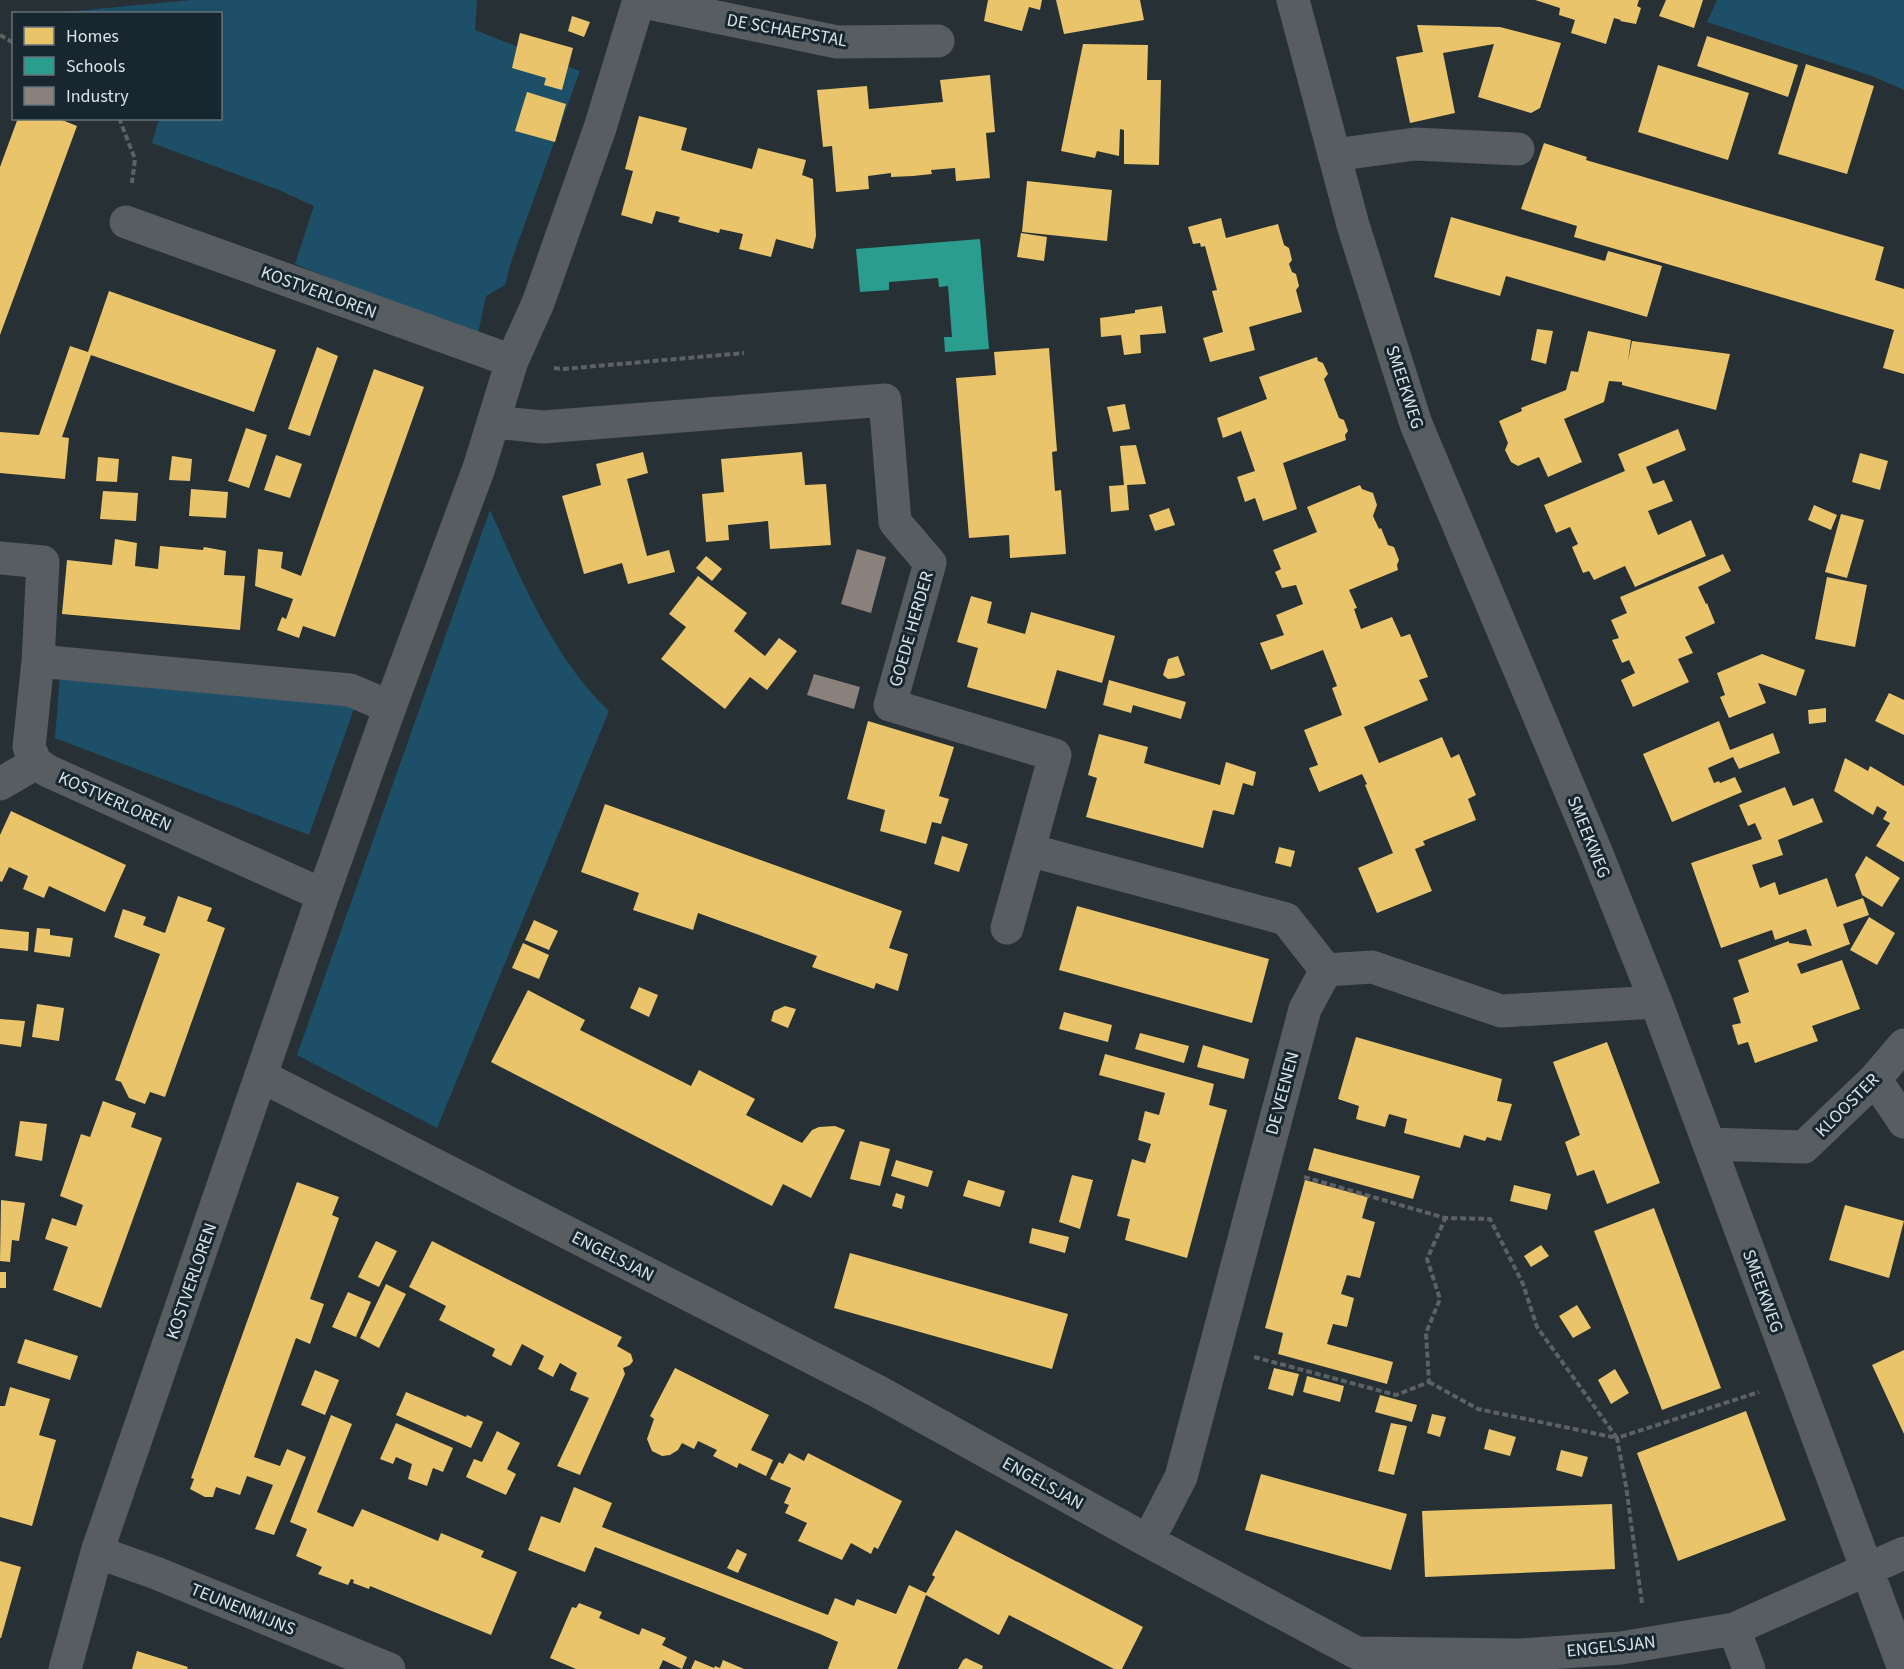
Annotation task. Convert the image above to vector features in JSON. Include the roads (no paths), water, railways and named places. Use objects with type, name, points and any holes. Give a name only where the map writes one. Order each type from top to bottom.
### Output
[{"type":"street","name":"DE SCHAEPSTAL","points":[[639,0],[837,42],[938,41]]},
{"type":"street","name":"KOSTVERLOREN","points":[[65,1669],[97,1552],[323,895],[390,707],[480,468],[512,361],[538,303],[585,172],[639,0]]},
{"type":"street","name":"SMEEKWEG","points":[[1293,0],[1353,225],[1416,424],[1597,854],[1656,1002],[1904,1669]]},
{"type":"street","points":[[1334,155],[1415,144],[1518,149]]},
{"type":"street","name":"KOSTVERLOREN","points":[[126,222],[512,361]]},
{"type":"street","name":"GOEDE HERDER","points":[[493,422],[543,428],[885,400],[895,522],[930,563],[890,705],[1055,755],[1007,928]]},
{"type":"street","points":[[0,558],[43,562],[38,661],[29,747],[36,763],[0,784]]},
{"type":"street","points":[[38,661],[350,690],[390,707]]},
{"type":"street","name":"KOSTVERLOREN","points":[[36,763],[48,771],[323,895]]},
{"type":"street","points":[[1029,850],[1286,919],[1326,970],[1372,967],[1502,1011],[1656,1002]]},
{"type":"street","name":"DE VEENEN","points":[[1148,1541],[1181,1477],[1305,1009],[1326,970]]},
{"type":"street","name":"KLOOSTER","points":[[1709,1144],[1804,1147],[1875,1079],[1904,1045]]},
{"type":"street","name":"ENGELSJAN","points":[[261,1076],[877,1391],[1148,1541],[1357,1661],[1520,1655],[1621,1648],[1734,1629],[1904,1553]]},
{"type":"street","points":[[1875,1079],[1904,1122]]},
{"type":"street","name":"TEUNENMIJNS","points":[[97,1552],[156,1573],[388,1669]]},
{"type":"street","points":[[1734,1629],[1749,1669]]}]
